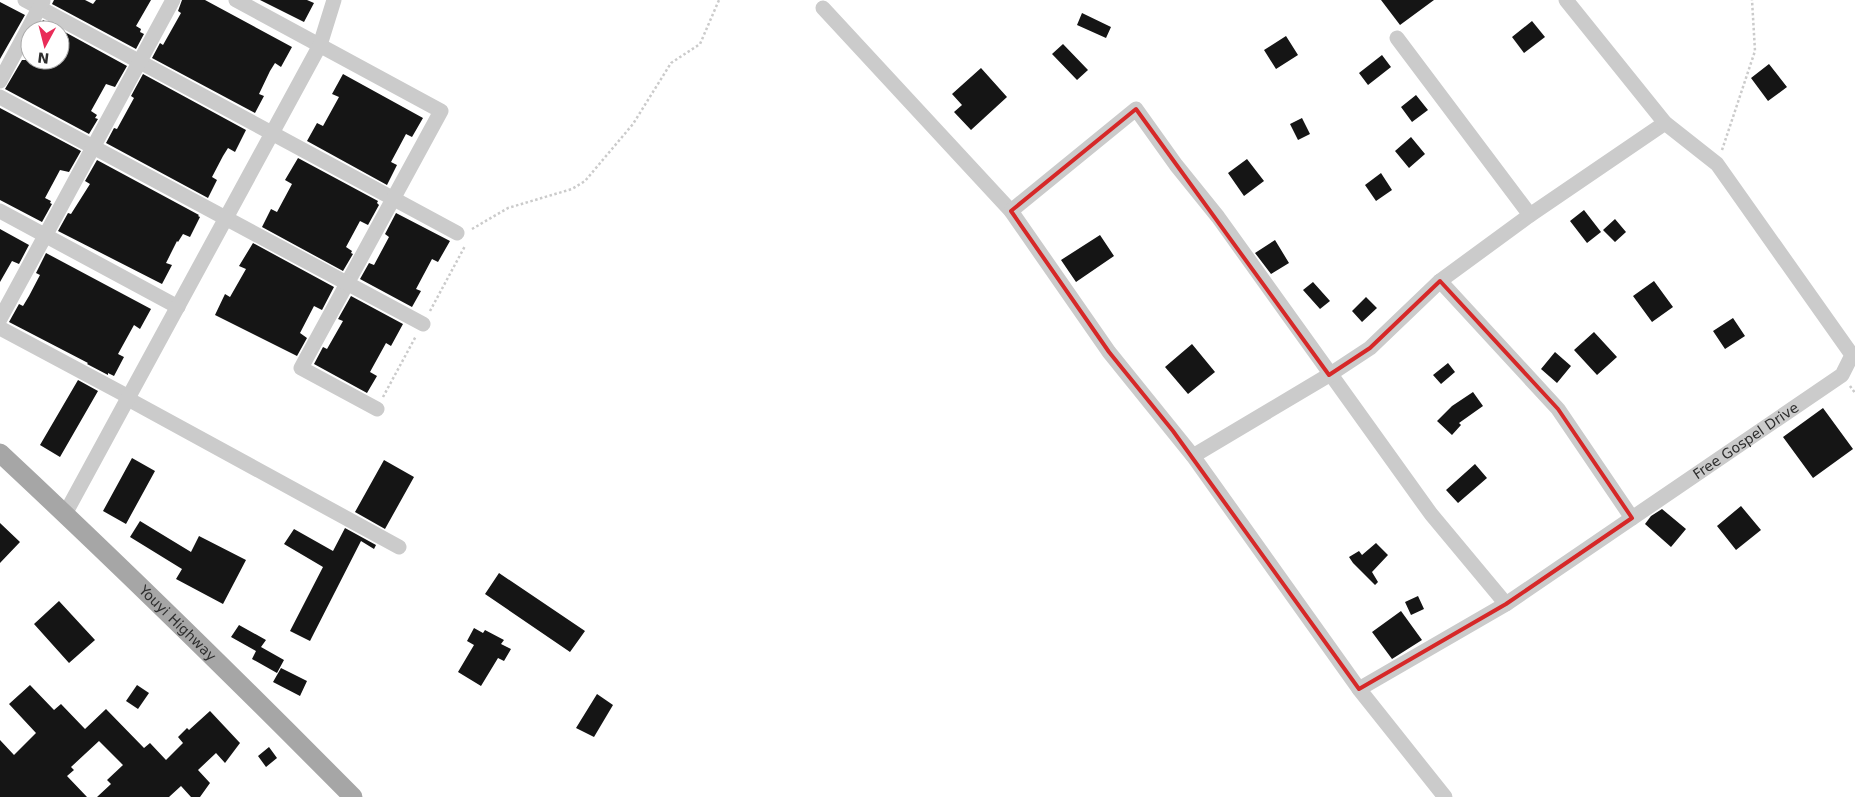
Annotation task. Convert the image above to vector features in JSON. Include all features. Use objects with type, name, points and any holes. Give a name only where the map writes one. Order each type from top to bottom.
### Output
[{"type":"main road","name":"Youyi Highway","points":[[0,453],[265,708],[353,797]]},
{"type":"street","points":[[25,0],[42,4],[140,62],[458,233]]},
{"type":"street","points":[[0,319],[173,0]]},
{"type":"street","points":[[236,0],[441,111],[301,368],[377,409]]},
{"type":"street","points":[[65,514],[320,46],[334,0]]},
{"type":"street","name":"Free Gospel Drive","points":[[1359,689],[1506,604],[1842,375],[1852,355],[1717,164],[1665,123],[1566,0]]},
{"type":"street","points":[[0,81],[42,4]]},
{"type":"street","points":[[823,8],[1011,212],[1109,352],[1193,456],[1359,689],[1445,797]]},
{"type":"street","points":[[1396,38],[1530,216]]},
{"type":"street","points":[[0,97],[423,324]]},
{"type":"street","points":[[1011,212],[1136,110],[1176,165],[1218,217],[1431,514],[1506,604]]},
{"type":"street","points":[[1193,456],[1330,375],[1370,348],[1440,281],[1665,123]]},
{"type":"street","points":[[0,211],[178,307]]},
{"type":"street","points":[[1440,281],[1558,409],[1632,518]]},
{"type":"street","points":[[0,328],[399,547]]},
{"type":"path","points":[[458,233],[473,228],[508,208],[572,189],[585,181],[633,124],[670,63],[700,44],[719,0]]},
{"type":"path","points":[[1717,164],[1755,51],[1752,0]]},
{"type":"highlighted area","points":[[1136,109],[1329,375],[1370,348],[1440,281],[1558,409],[1632,518],[1506,604],[1359,689],[1173,431],[1109,352],[1011,211]]},
{"type":"building","points":[[54,0],[85,0],[93,4],[96,0],[151,0],[136,26],[144,34],[136,49],[52,4]]},
{"type":"building","points":[[182,0],[205,0],[292,47],[281,67],[275,63],[270,71],[259,94],[264,96],[255,113],[152,58],[160,43],[163,45],[181,13],[178,11]]},
{"type":"building","points":[[260,0],[307,0],[314,3],[304,22]]},
{"type":"building","points":[[1381,0],[1434,0],[1400,25]]},
{"type":"building","points":[[0,2],[25,15],[22,20],[20,20],[20,24],[0,59]]},
{"type":"building","points":[[1082,13],[1111,27],[1106,38],[1077,25]]},
{"type":"building","points":[[1532,21],[1545,37],[1524,53],[1512,37]]},
{"type":"building","points":[[70,35],[127,66],[115,87],[106,84],[91,111],[97,115],[95,118],[98,119],[89,134],[5,89],[20,63],[20,70],[70,70]]},
{"type":"building","points":[[1286,36],[1298,55],[1276,69],[1264,50]]},
{"type":"building","points":[[1063,44],[1088,70],[1077,80],[1052,54]]},
{"type":"building","points":[[1382,55],[1391,67],[1368,85],[1359,73]]},
{"type":"building","points":[[1769,64],[1787,87],[1768,101],[1751,78]]},
{"type":"building","points":[[981,68],[1007,97],[971,130],[954,112],[962,105],[952,94]]},
{"type":"building","points":[[143,74],[246,130],[235,152],[228,148],[223,156],[212,177],[217,180],[208,198],[106,143],[114,128],[117,129],[134,98],[131,96]]},
{"type":"building","points":[[343,74],[423,118],[412,137],[406,134],[391,162],[397,165],[387,185],[307,141],[317,123],[323,126],[339,97],[332,94]]},
{"type":"building","points":[[1416,95],[1428,110],[1412,122],[1401,107]]},
{"type":"building","points":[[0,108],[81,151],[69,172],[60,170],[45,198],[51,201],[50,203],[52,204],[42,222],[0,200]]},
{"type":"building","points":[[1302,118],[1310,134],[1298,140],[1290,124]]},
{"type":"building","points":[[1411,137],[1425,154],[1409,168],[1395,151]]},
{"type":"building","points":[[298,158],[378,201],[379,205],[368,225],[360,221],[346,247],[353,254],[343,271],[262,227],[271,209],[277,212],[292,184],[285,180]]},
{"type":"building","points":[[1247,159],[1264,181],[1244,196],[1228,173]]},
{"type":"building","points":[[97,160],[199,215],[200,217],[190,237],[183,234],[177,241],[166,263],[172,265],[162,284],[58,231],[68,213],[71,214],[90,184],[85,181]]},
{"type":"building","points":[[1381,173],[1392,190],[1376,201],[1365,185]]},
{"type":"building","points":[[1584,210],[1601,232],[1587,243],[1570,221]]},
{"type":"building","points":[[396,213],[450,241],[438,262],[432,259],[416,289],[421,291],[412,307],[360,279],[369,263],[374,265],[389,237],[385,234]]},
{"type":"building","points":[[1615,219],[1626,232],[1615,242],[1603,230]]},
{"type":"building","points":[[0,229],[29,245],[19,264],[12,261],[0,282]]},
{"type":"building","points":[[1100,235],[1114,256],[1076,282],[1061,260]]},
{"type":"building","points":[[1275,240],[1289,263],[1271,274],[1255,253]]},
{"type":"building","points":[[253,243],[334,287],[322,310],[314,306],[300,333],[307,338],[297,356],[215,315],[225,294],[230,297],[246,269],[239,266]]},
{"type":"building","points":[[46,253],[151,309],[140,329],[134,325],[118,354],[124,357],[114,376],[108,373],[108,375],[9,322],[19,304],[23,306],[29,296],[40,275],[36,273]]},
{"type":"building","points":[[1654,281],[1673,307],[1652,322],[1633,296]]},
{"type":"building","points":[[1313,282],[1330,301],[1320,309],[1303,290]]},
{"type":"building","points":[[351,296],[403,324],[391,346],[386,343],[370,372],[377,376],[367,393],[314,364],[323,347],[327,349],[343,321],[338,319]]},
{"type":"building","points":[[1366,297],[1377,308],[1362,322],[1352,311]]},
{"type":"building","points":[[1733,318],[1745,336],[1725,349],[1713,331]]},
{"type":"building","points":[[1594,332],[1617,357],[1597,375],[1574,350]]},
{"type":"building","points":[[1192,344],[1215,372],[1188,394],[1165,367]]},
{"type":"building","points":[[1555,352],[1571,366],[1557,383],[1541,369]]},
{"type":"building","points":[[1448,363],[1455,372],[1441,384],[1433,375]]},
{"type":"building","points":[[78,380],[98,391],[60,457],[40,445]]},
{"type":"building","points":[[1473,392],[1483,406],[1459,423],[1461,425],[1452,435],[1437,421],[1452,406]]},
{"type":"building","points":[[1823,408],[1853,449],[1813,478],[1783,437]]},
{"type":"building","points":[[132,458],[155,471],[126,524],[103,511]]},
{"type":"building","points":[[384,460],[414,477],[385,529],[355,512]]},
{"type":"building","points":[[1475,464],[1487,478],[1458,503],[1446,490]]},
{"type":"building","points":[[1741,506],[1761,530],[1736,550],[1717,526]]},
{"type":"building","points":[[1662,509],[1686,529],[1671,547],[1645,524],[1651,516]]},
{"type":"building","points":[[140,521],[191,552],[199,536],[246,560],[223,604],[176,579],[182,569],[130,537]]},
{"type":"building","points":[[0,523],[20,542],[0,563]]},
{"type":"building","points":[[345,528],[376,545],[374,549],[361,541],[310,641],[290,631],[323,567],[284,544],[294,529],[333,551]]},
{"type":"building","points":[[1376,543],[1388,555],[1372,572],[1378,582],[1375,585],[1349,557],[1359,551],[1362,555]]},
{"type":"building","points":[[499,573],[585,631],[570,652],[485,594]]},
{"type":"building","points":[[1418,596],[1424,609],[1411,615],[1405,602]]},
{"type":"building","points":[[59,601],[95,640],[69,663],[34,624]]},
{"type":"building","points":[[1401,611],[1422,640],[1392,659],[1372,632]]},
{"type":"building","points":[[239,625],[266,640],[261,647],[284,660],[277,673],[252,659],[256,651],[231,637]]},
{"type":"building","points":[[474,628],[483,633],[485,630],[504,640],[501,644],[511,649],[504,661],[498,658],[481,686],[458,672],[474,645],[467,641]]},
{"type":"building","points":[[281,668],[307,681],[300,696],[273,682]]},
{"type":"building","points":[[30,685],[54,710],[61,704],[85,729],[106,709],[144,748],[150,743],[166,760],[183,743],[178,737],[187,728],[189,730],[210,711],[240,743],[225,763],[216,753],[198,770],[210,783],[200,797],[191,797],[181,786],[169,797],[97,797],[111,784],[107,780],[123,765],[99,741],[71,767],[74,770],[67,776],[87,797],[0,797],[0,740],[14,755],[36,733],[9,704]]},
{"type":"building","points":[[137,685],[149,693],[138,709],[126,701]]},
{"type":"building","points":[[597,694],[613,705],[594,737],[576,728]]},
{"type":"building","points":[[269,747],[277,758],[266,767],[258,756]]}]
